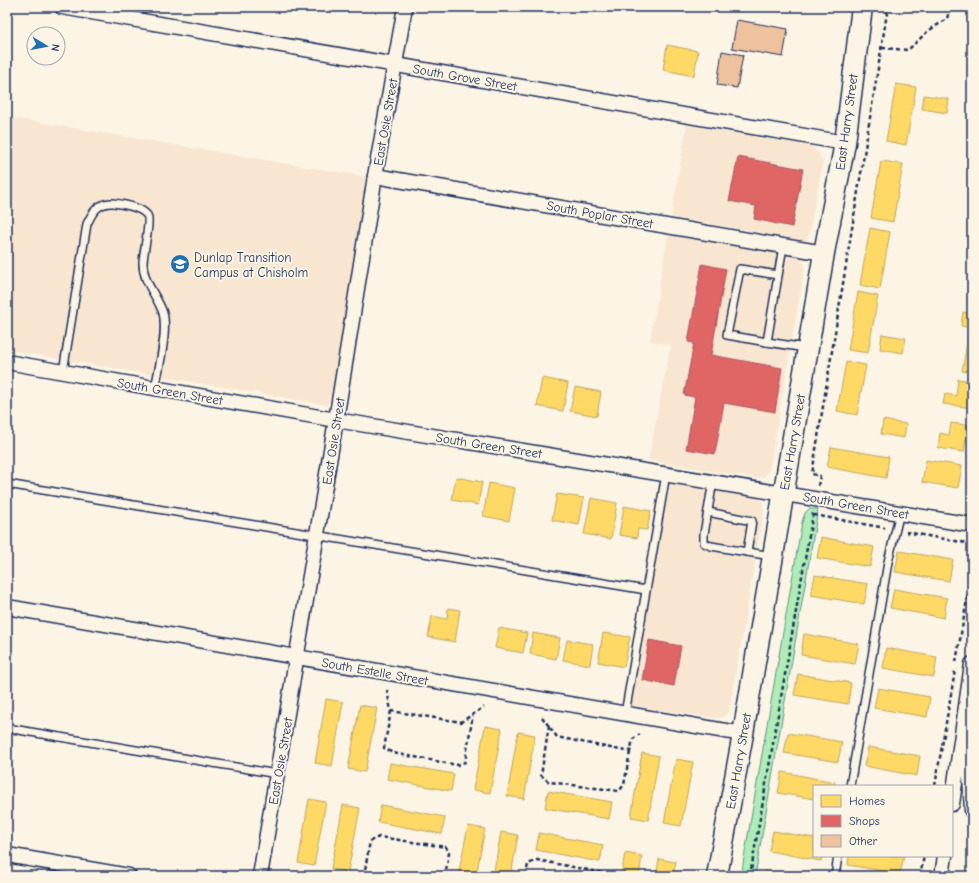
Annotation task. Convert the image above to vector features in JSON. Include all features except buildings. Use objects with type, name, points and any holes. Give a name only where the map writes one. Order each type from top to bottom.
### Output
[{"type":"main road","name":"East Harry Street","points":[[717,876],[743,734],[824,253],[845,143],[862,7]]},
{"type":"street","name":"South Grove Street","points":[[62,7],[845,143]]},
{"type":"street","name":"East Osie Street","points":[[260,876],[375,176],[396,65],[405,7]]},
{"type":"street","name":"South Poplar Street","points":[[375,176],[824,253]]},
{"type":"street","name":"South Green Street","points":[[7,362],[336,420],[816,498],[972,525]]},
{"type":"street","name":"South Estelle Street","points":[[7,607],[743,734]]},
{"type":"street","points":[[953,797],[972,664]]},
{"type":"street","points":[[970,683],[968,755],[972,811]]},
{"type":"street","points":[[7,855],[129,876]]},
{"type":"street","points":[[942,876],[945,857]]},
{"type":"lane","points":[[62,372],[87,224],[92,213],[97,207],[113,203],[139,210],[147,215],[149,222],[143,253],[143,270],[148,285],[163,314],[165,326],[155,388]]},
{"type":"lane","points":[[767,342],[783,246]]},
{"type":"lane","points":[[778,274],[740,269],[727,335],[808,349]]},
{"type":"lane","points":[[625,714],[666,474]]},
{"type":"lane","points":[[713,481],[704,534],[704,543],[711,546],[773,556]]},
{"type":"lane","points":[[7,484],[646,590]]},
{"type":"lane","points":[[708,512],[752,521],[747,552]]},
{"type":"lane","points":[[850,785],[888,562],[900,512]]},
{"type":"lane","points":[[7,728],[277,774]]},
{"type":"lane","points":[[835,876],[838,857]]},
{"type":"path","points":[[750,876],[820,476],[812,474],[888,7]]},
{"type":"path","points":[[882,48],[908,50],[928,31],[946,19],[950,7]]},
{"type":"path","points":[[935,785],[972,572]]},
{"type":"path","points":[[387,690],[391,711],[384,748],[393,753],[457,765],[465,762],[473,714]]},
{"type":"path","points":[[391,711],[462,722],[484,707]]},
{"type":"path","points":[[542,717],[557,737],[630,752]]},
{"type":"path","points":[[549,726],[541,775],[549,782],[619,791],[624,785],[633,739],[640,734]]},
{"type":"path","points":[[364,876],[370,840],[379,837],[446,847],[450,853],[445,876]]},
{"type":"path","points":[[920,876],[924,857]]},
{"type":"path","points":[[526,876],[528,864],[537,860],[603,873],[605,876]]},
{"type":"shaded area","name":"Dunlap Transition Campus at Chisholm","points":[[7,117],[368,177],[331,400],[327,405],[7,350]]},
{"type":"shaded area","points":[[687,125],[811,146],[819,153],[823,162],[807,240],[671,217]]},
{"type":"shaded area","points":[[668,235],[798,256],[804,263],[804,271],[769,472],[764,477],[755,478],[648,460],[671,345],[650,341]]},
{"type":"shaded area","points":[[659,481],[757,497],[762,502],[764,510],[729,711],[723,717],[715,718],[621,704]]},
{"type":"green space","points":[[809,509],[818,509],[755,876],[741,876],[802,522],[805,513]]},
{"type":"place","name":"Dunlap Transition Campus at Chisholm","points":[[180,264]]}]
